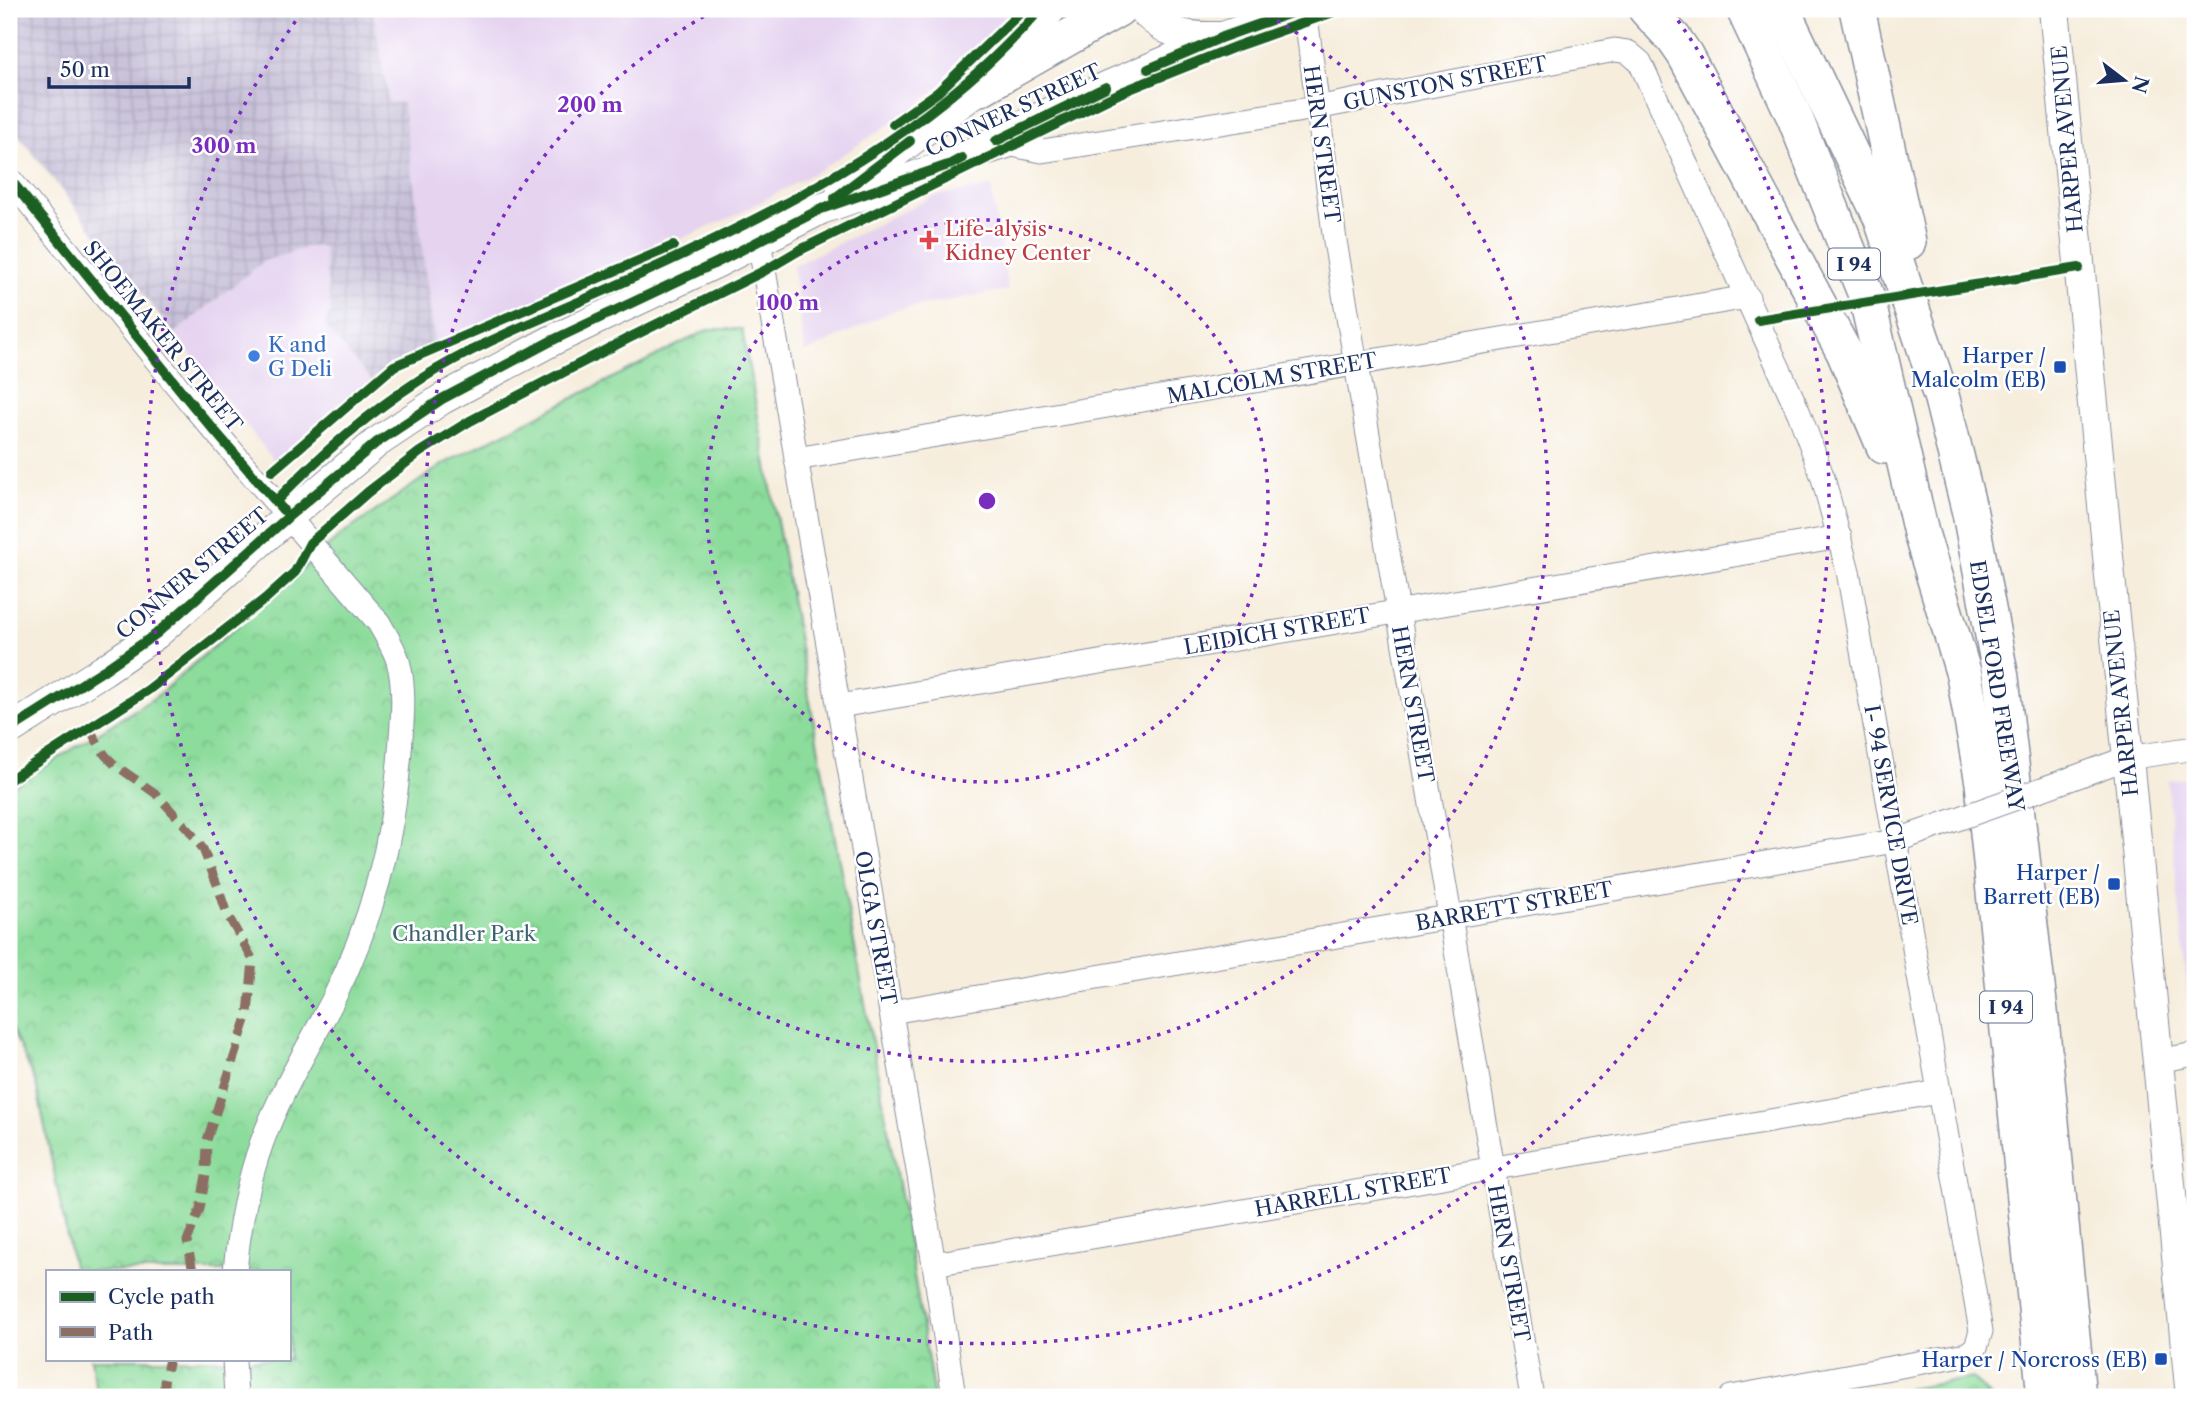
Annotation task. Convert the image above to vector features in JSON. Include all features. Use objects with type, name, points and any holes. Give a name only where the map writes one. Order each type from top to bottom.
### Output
[{"type":"highway","points":[[980,88],[1118,9]]},
{"type":"highway","points":[[1646,9],[1685,55],[1844,352],[1921,533]]},
{"type":"highway","name":"EDSEL FORD FREEWAY","points":[[1744,9],[1795,118],[1866,295],[1921,533],[1965,675],[1983,783],[2045,1397]]},
{"type":"highway","name":"EDSEL FORD FREEWAY","points":[[1782,9],[1881,218],[1942,399],[1970,513],[2001,678],[2041,1020],[2078,1397]]},
{"type":"highway","points":[[1857,9],[1942,399]]},
{"type":"main road","points":[[821,209],[980,88],[1051,9]]},
{"type":"main road","points":[[1142,9],[1163,27],[1182,36],[1223,37]]},
{"type":"main road","name":"CONNER STREET","points":[[9,730],[156,634],[376,443],[442,398],[553,340],[821,209],[951,164],[1045,116],[1223,37],[1303,9]]},
{"type":"main road","name":"HARPER AVENUE","points":[[2054,9],[2157,1061],[2189,1312],[2191,1397]]},
{"type":"street","name":"HERN STREET","points":[[1303,9],[1335,241],[1532,1397]]},
{"type":"street","name":"GUNSTON STREET","points":[[951,164],[1012,145],[1042,151],[1316,107],[1615,50],[1628,52],[1640,62],[1748,297]]},
{"type":"street","name":"SHOEMAKER STREET","points":[[9,178],[195,408],[379,623],[393,647],[401,677],[398,784],[381,876],[366,923],[343,979],[282,1095],[262,1140],[244,1207],[235,1270]]},
{"type":"street","name":"OLGA STREET","points":[[759,241],[934,1264],[954,1397]]},
{"type":"street","name":"MALCOLM STREET","points":[[796,459],[1748,297]]},
{"type":"street","name":"I- 94 SERVICE DRIVE","points":[[1731,1397],[1967,1354],[1976,1347],[1980,1331],[1848,571],[1824,478],[1800,413],[1748,297]]},
{"type":"street","name":"LEIDICH STREET","points":[[839,706],[1840,537]]},
{"type":"street","name":"BARRETT STREET","points":[[891,1012],[1895,841],[2127,758],[2195,747]]},
{"type":"street","points":[[2157,1061],[2195,1054]]},
{"type":"street","name":"HARRELL STREET","points":[[934,1264],[1939,1092]]},
{"type":"street","points":[[234,1360],[236,1397]]},
{"type":"shaded area","points":[[22,9],[373,9],[389,102],[403,102],[435,346],[372,381],[323,324],[331,312],[323,246],[308,247],[264,261],[174,334],[9,123],[9,12]]},
{"type":"shaded area","points":[[373,9],[1020,9],[941,86],[910,111],[821,169],[734,216],[435,346],[403,102],[389,102]]},
{"type":"shaded area","points":[[991,187],[1008,290],[895,310],[805,353],[793,266],[934,196]]},
{"type":"shaded area","points":[[323,246],[331,312],[323,324],[372,381],[275,462],[175,334],[264,261],[308,247]]},
{"type":"shaded area","points":[[2195,776],[2195,1037],[2192,1038],[2167,781]]},
{"type":"green space","name":"Chandler Park","points":[[709,329],[742,329],[907,1233],[934,1397],[97,1397],[91,1360],[290,1360],[290,1270],[74,1270],[36,1083],[9,1023],[9,789],[157,696],[340,536],[445,463]]},
{"type":"green space","points":[[1973,1378],[1990,1397],[1860,1397]]},
{"type":"marked path","points":[[89,728],[105,755],[155,793],[203,849],[227,914],[253,960],[248,1014],[207,1140],[206,1175],[200,1209],[187,1241],[193,1270]]},
{"type":"marked path","points":[[165,1397],[164,1382],[169,1360]]},
{"type":"cycle path","points":[[893,124],[938,92],[1024,9]]},
{"type":"cycle path","points":[[275,502],[363,421],[421,379],[493,340],[714,240],[810,190],[856,162],[944,101],[985,66],[1040,9]]},
{"type":"cycle path","points":[[1148,69],[1223,37],[1302,9]]},
{"type":"cycle path","points":[[9,780],[148,690],[265,599],[295,572],[310,543],[368,492],[420,452],[470,421],[764,271],[798,251],[1122,92],[1237,46],[1342,9]]},
{"type":"cycle path","points":[[996,141],[1106,87]]},
{"type":"cycle path","points":[[835,198],[910,141]]},
{"type":"cycle path","points":[[9,730],[156,634],[376,443],[442,399],[553,340],[718,262],[821,209],[962,158]]},
{"type":"cycle path","points":[[9,178],[195,408],[283,510]]},
{"type":"cycle path","points":[[272,471],[394,366],[673,246]]},
{"type":"cycle path","points":[[1758,320],[2079,268]]},
{"type":"place","name":"Life-alysis Kidney Center","points":[[929,240]]},
{"type":"place","name":"K and G Deli","points":[[254,356]]},
{"type":"place","name":"Harper / Malcolm (EB)","points":[[2060,367]]},
{"type":"place","name":"Harper / Barrett (EB)","points":[[2114,884]]},
{"type":"place","name":"Harper / Norcross (EB)","points":[[2161,1359]]}]
